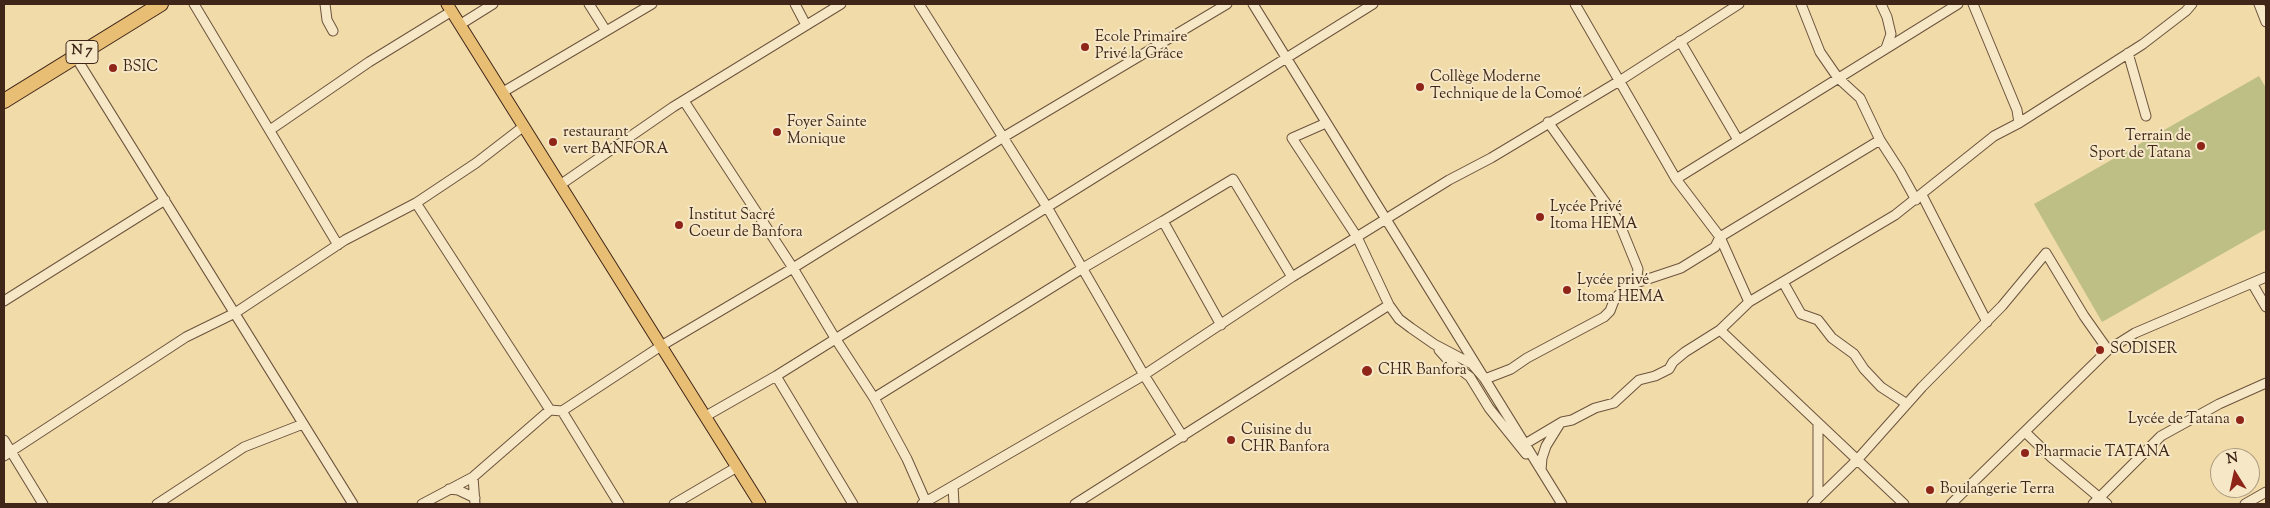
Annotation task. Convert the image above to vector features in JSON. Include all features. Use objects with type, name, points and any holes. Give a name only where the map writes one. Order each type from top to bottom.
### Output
[{"type":"highway","name":"N 7","points":[[4,101],[157,5]]},
{"type":"main road","points":[[450,8],[760,504]]},
{"type":"street","points":[[194,4],[338,245]]},
{"type":"street","points":[[325,4],[327,20],[333,30]]},
{"type":"street","points":[[461,24],[493,4]]},
{"type":"street","points":[[589,4],[606,31]]},
{"type":"street","points":[[503,92],[652,4]]},
{"type":"street","points":[[795,4],[806,25]]},
{"type":"street","points":[[560,185],[684,101],[840,4]]},
{"type":"street","points":[[919,4],[1047,207],[1144,375],[1183,437]]},
{"type":"street","points":[[422,504],[473,477],[550,410],[562,411],[661,346],[794,268],[1002,138],[1227,4]]},
{"type":"street","points":[[1253,4],[1562,504]]},
{"type":"street","points":[[706,416],[776,376],[1373,4]]},
{"type":"street","points":[[1576,4],[1676,178],[1720,237],[1749,302]]},
{"type":"street","points":[[684,101],[794,268],[835,338],[874,398],[906,459],[924,503],[1144,375],[1356,237],[1449,180],[1491,158],[1548,122],[1621,80],[1739,4]]},
{"type":"street","points":[[1801,4],[1820,52],[1838,78],[1860,98],[1880,140],[1919,197],[1987,322]]},
{"type":"street","points":[[1881,4],[1891,34],[1886,48]]},
{"type":"street","points":[[1676,178],[1958,4]]},
{"type":"street","points":[[1973,4],[2017,110],[2019,123]]},
{"type":"street","points":[[1525,444],[1562,422],[1572,420],[1594,408],[1620,400],[1632,385],[1639,380],[1668,370],[1672,362],[1720,330],[1749,302],[1850,244],[1919,197],[1994,136],[2019,123],[2128,53],[2186,11],[2192,4]]},
{"type":"street","points":[[2258,4],[2266,22]]},
{"type":"street","points":[[270,130],[450,8]]},
{"type":"street","points":[[1888,21],[1896,29],[1905,34],[1910,34]]},
{"type":"street","points":[[1680,41],[1738,140]]},
{"type":"street","points":[[2128,53],[2146,116]]},
{"type":"street","points":[[75,56],[353,504]]},
{"type":"street","points":[[1548,122],[1618,220],[1638,269],[1636,283]]},
{"type":"street","points":[[1326,123],[1292,138],[1356,237],[1389,306],[1399,319],[1434,344],[1472,364],[1485,379]]},
{"type":"street","points":[[8,454],[186,338],[235,313],[338,245],[416,203],[476,163],[524,126]]},
{"type":"street","points":[[1485,379],[1511,369],[1527,358],[1604,316],[1610,311],[1615,298],[1624,290],[1636,283],[1681,268],[1715,247],[1720,237],[1880,140]]},
{"type":"street","points":[[874,398],[1083,268],[1234,179],[1292,277]]},
{"type":"street","points":[[4,301],[165,200]]},
{"type":"street","points":[[416,203],[550,410]]},
{"type":"street","points":[[1163,221],[1221,325]]},
{"type":"street","points":[[1812,504],[1857,460],[1906,404],[1987,322],[2046,253],[2080,310],[2108,350]]},
{"type":"street","points":[[1951,504],[2108,350],[2135,332],[2266,277]]},
{"type":"street","points":[[1783,282],[1801,314],[1818,320],[1832,338],[1854,354],[1864,369],[1881,387],[1906,404]]},
{"type":"street","points":[[2252,283],[2266,308]]},
{"type":"street","points":[[1075,504],[1389,306]]},
{"type":"street","points":[[1720,330],[1904,504]]},
{"type":"street","points":[[1434,344],[1448,360],[1470,377],[1506,430],[1547,479]]},
{"type":"street","points":[[776,376],[853,504]]},
{"type":"street","points":[[2096,501],[2161,436],[2220,404],[2266,384]]},
{"type":"street","points":[[562,411],[619,504]]},
{"type":"street","points":[[1541,470],[1546,446],[1562,422]]},
{"type":"street","points":[[1818,423],[1818,497]]},
{"type":"street","points":[[157,504],[244,447],[303,424]]},
{"type":"street","points":[[2025,432],[2096,501],[2107,504]]},
{"type":"street","points":[[4,440],[8,454],[43,504]]},
{"type":"street","points":[[674,504],[737,467]]},
{"type":"street","points":[[473,477],[475,501]]},
{"type":"street","points":[[953,486],[954,504]]},
{"type":"street","points":[[449,489],[458,490],[475,501]]},
{"type":"street","points":[[2245,504],[2266,492]]},
{"type":"green space","name":"Terrain de Sport de Tatana","points":[[2259,76],[2266,88],[2266,229],[2102,322],[2034,204]]},
{"type":"place","name":"Ecole Primaire Privé la Grâce","points":[[1085,47]]},
{"type":"place","name":"BSIC","points":[[113,68]]},
{"type":"place","name":"Collège Moderne Technique de la Comoé","points":[[1420,87]]},
{"type":"place","name":"Foyer Sainte Monique","points":[[777,132]]},
{"type":"place","name":"restaurant vert BANFORA","points":[[553,142]]},
{"type":"place","name":"Terrain de Sport de Tatana","points":[[2201,146]]},
{"type":"place","name":"Lycée Privé Itoma HEMA","points":[[1540,217]]},
{"type":"place","name":"Institut Sacré Coeur de Banfora","points":[[679,225]]},
{"type":"place","name":"Lycée privé Itoma HEMA","points":[[1567,290]]},
{"type":"place","name":"SODISER","points":[[2100,350]]},
{"type":"place","name":"CHR Banfora","points":[[1367,371]]},
{"type":"place","name":"Lycée de Tatana","points":[[2240,420]]},
{"type":"place","name":"Cuisine du CHR Banfora","points":[[1231,440]]},
{"type":"place","name":"Pharmacie TATANA","points":[[2025,453]]},
{"type":"place","name":"Boulangerie Terra","points":[[1930,490]]}]
